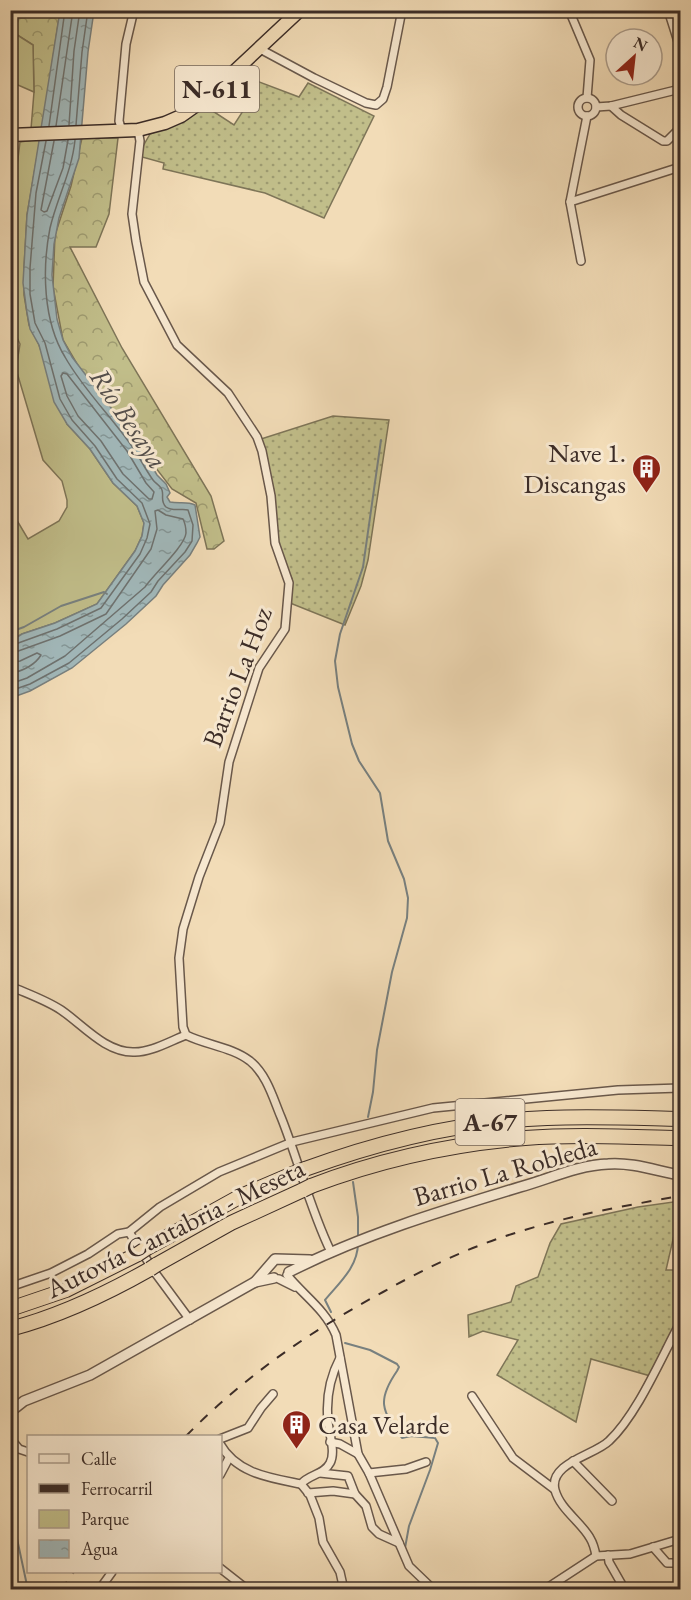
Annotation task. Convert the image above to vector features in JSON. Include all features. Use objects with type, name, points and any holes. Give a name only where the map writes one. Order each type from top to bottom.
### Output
[{"type":"highway","name":"N-611","points":[[10,135],[138,130],[165,123],[197,105],[300,10]]},
{"type":"highway","name":"Autovía Cantabria - Meseta","points":[[10,1309],[66,1290],[241,1196],[301,1170],[391,1141],[481,1123],[548,1118],[681,1119]]},
{"type":"highway","name":"Autovía Cantabria - Meseta","points":[[10,1329],[74,1307],[153,1267],[238,1219],[307,1188],[401,1158],[490,1142],[563,1136],[681,1138]]},
{"type":"street","points":[[118,131],[126,44],[134,10]]},
{"type":"street","points":[[260,49],[366,103],[376,105],[383,99],[387,87],[402,10]]},
{"type":"street","points":[[569,10],[590,60],[587,98]]},
{"type":"street","points":[[668,10],[681,48]]},
{"type":"street","points":[[596,107],[611,106],[681,89]]},
{"type":"street","points":[[587,98],[594,102],[596,107],[595,113],[586,116],[579,112],[578,106],[581,100],[587,98]]},
{"type":"street","points":[[611,106],[621,115],[663,141],[667,141],[681,128]]},
{"type":"street","points":[[581,261],[570,202],[586,116]]},
{"type":"street","name":"Barrio La Hoz","points":[[138,130],[140,141],[132,214],[144,282],[177,345],[223,388],[257,437],[271,496],[275,543],[289,583],[288,607],[283,634],[267,654],[260,668],[234,743],[225,775],[220,823],[202,869],[183,929],[179,958],[181,1015],[186,1035]]},
{"type":"street","points":[[570,202],[681,167]]},
{"type":"street","points":[[10,451],[13,461],[10,461]]},
{"type":"street","points":[[10,986],[62,1010],[102,1041],[124,1050],[134,1052],[145,1050],[186,1035],[236,1053],[249,1061],[261,1072],[292,1142],[310,1199],[331,1252]]},
{"type":"street","points":[[10,1287],[51,1273],[88,1254],[118,1234],[129,1232],[160,1207],[219,1172],[292,1142],[433,1108],[618,1090],[681,1088]]},
{"type":"street","name":"Barrio La Robleda","points":[[282,1276],[331,1252],[432,1214],[570,1171],[610,1164],[681,1175]]},
{"type":"street","points":[[129,1232],[190,1320]]},
{"type":"street","points":[[10,1412],[24,1401],[90,1375],[255,1282],[282,1276],[289,1266],[285,1260],[275,1259],[255,1282]]},
{"type":"street","name":"Barrio La Robleda","points":[[285,1260],[312,1260]]},
{"type":"street","points":[[268,1267],[270,1274],[282,1276],[324,1312],[336,1335],[358,1454],[369,1473],[409,1566],[434,1590]]},
{"type":"street","points":[[554,1489],[560,1472],[573,1461],[603,1447],[621,1428],[681,1323]]},
{"type":"street","points":[[320,1473],[332,1461],[328,1396],[334,1370],[340,1358]]},
{"type":"street","points":[[222,1438],[248,1428],[273,1394]]},
{"type":"street","points":[[472,1396],[513,1458],[554,1489],[558,1498],[591,1539],[596,1556]]},
{"type":"street","points":[[10,1438],[19,1449],[27,1452]]},
{"type":"street","points":[[330,1442],[340,1444],[358,1454]]},
{"type":"street","points":[[222,1447],[229,1458],[255,1473],[301,1485],[308,1492],[319,1518],[323,1542],[340,1572],[344,1590]]},
{"type":"street","points":[[222,1471],[229,1458]]},
{"type":"street","points":[[573,1461],[612,1501]]},
{"type":"street","points":[[369,1473],[406,1469],[426,1462]]},
{"type":"street","points":[[301,1485],[311,1475],[320,1473],[348,1476],[355,1494],[366,1506],[375,1531],[399,1543]]},
{"type":"street","points":[[308,1492],[333,1491],[355,1494]]},
{"type":"street","points":[[544,1590],[596,1556],[630,1554],[681,1539]]},
{"type":"street","points":[[653,1547],[667,1563],[681,1563]]},
{"type":"street","points":[[608,1555],[609,1563],[625,1590]]},
{"type":"street","points":[[222,1569],[235,1577],[248,1590]]},
{"type":"street","points":[[99,1590],[111,1573]]},
{"type":"green space","points":[[10,11],[60,11],[42,130],[31,129],[34,92],[33,45],[11,31]]},
{"type":"green space","points":[[11,31],[33,45],[34,92],[11,82]]},
{"type":"green space","points":[[241,75],[299,97],[308,83],[374,116],[324,218],[265,193],[163,169],[164,163],[142,157],[142,148],[150,134],[188,119],[205,106],[234,125],[252,97],[233,82]]},
{"type":"green space","points":[[82,138],[118,138],[109,214],[96,247],[70,247],[122,348],[211,496],[224,541],[214,549],[207,549],[196,503],[172,489],[80,369],[63,340],[53,287],[55,235],[71,186]]},
{"type":"green space","points":[[40,139],[27,215],[24,295],[29,325],[39,345],[67,424],[90,449],[113,483],[137,506],[144,523],[142,536],[135,551],[97,604],[55,623],[22,634],[11,641],[11,513],[28,539],[59,521],[67,507],[62,481],[43,460],[16,369],[20,344],[11,330],[13,199],[20,142]]},
{"type":"green space","points":[[333,416],[389,420],[368,560],[361,586],[345,625],[290,603],[292,579],[278,548],[274,491],[261,439]]},
{"type":"green space","points":[[680,1201],[666,1270],[680,1270],[680,1324],[654,1377],[591,1359],[576,1422],[497,1375],[518,1340],[483,1331],[469,1337],[468,1315],[511,1302],[516,1286],[538,1277],[550,1243],[561,1224],[638,1207]]},
{"type":"water","points":[[60,11],[94,11],[88,52],[79,158],[59,218],[54,244],[52,275],[57,319],[63,340],[72,357],[138,443],[157,475],[166,484],[170,493],[167,497],[170,502],[195,505],[200,537],[190,555],[156,596],[126,624],[72,668],[30,691],[11,698],[11,641],[22,634],[55,623],[97,604],[135,551],[142,536],[144,523],[137,506],[113,483],[90,449],[67,424],[54,402],[39,345],[30,329],[27,313],[23,283],[27,215]]},
{"type":"waterway","points":[[368,1117],[377,1050],[392,972],[407,918],[408,898],[404,879],[388,841],[380,793],[359,761],[352,744],[338,687],[335,661],[340,634],[363,567],[381,440]]},
{"type":"waterway","points":[[10,632],[24,627],[61,606],[104,592],[107,594]]},
{"type":"waterway","points":[[353,1182],[358,1217],[358,1237]]},
{"type":"waterway","points":[[331,1312],[325,1300],[351,1267],[355,1260],[358,1243]]},
{"type":"waterway","points":[[345,1343],[370,1350],[397,1364],[399,1367],[384,1398],[384,1405],[390,1420],[402,1438],[411,1436],[435,1438],[438,1443],[409,1526],[405,1548]]},
{"type":"waterway","points":[[16,1534],[28,1590]]},
{"type":"railway","points":[[187,1435],[231,1394],[279,1356],[356,1307],[430,1267],[462,1252],[553,1222],[680,1196]]},
{"type":"railway","points":[[61,1590],[73,1573]]},
{"type":"place","name":"Nave 1. Discangas","points":[[647,494]]},
{"type":"place","name":"Casa Velarde","points":[[297,1450]]},
{"type":"water label","name":"Río Besaya","points":[[129,418]]}]
